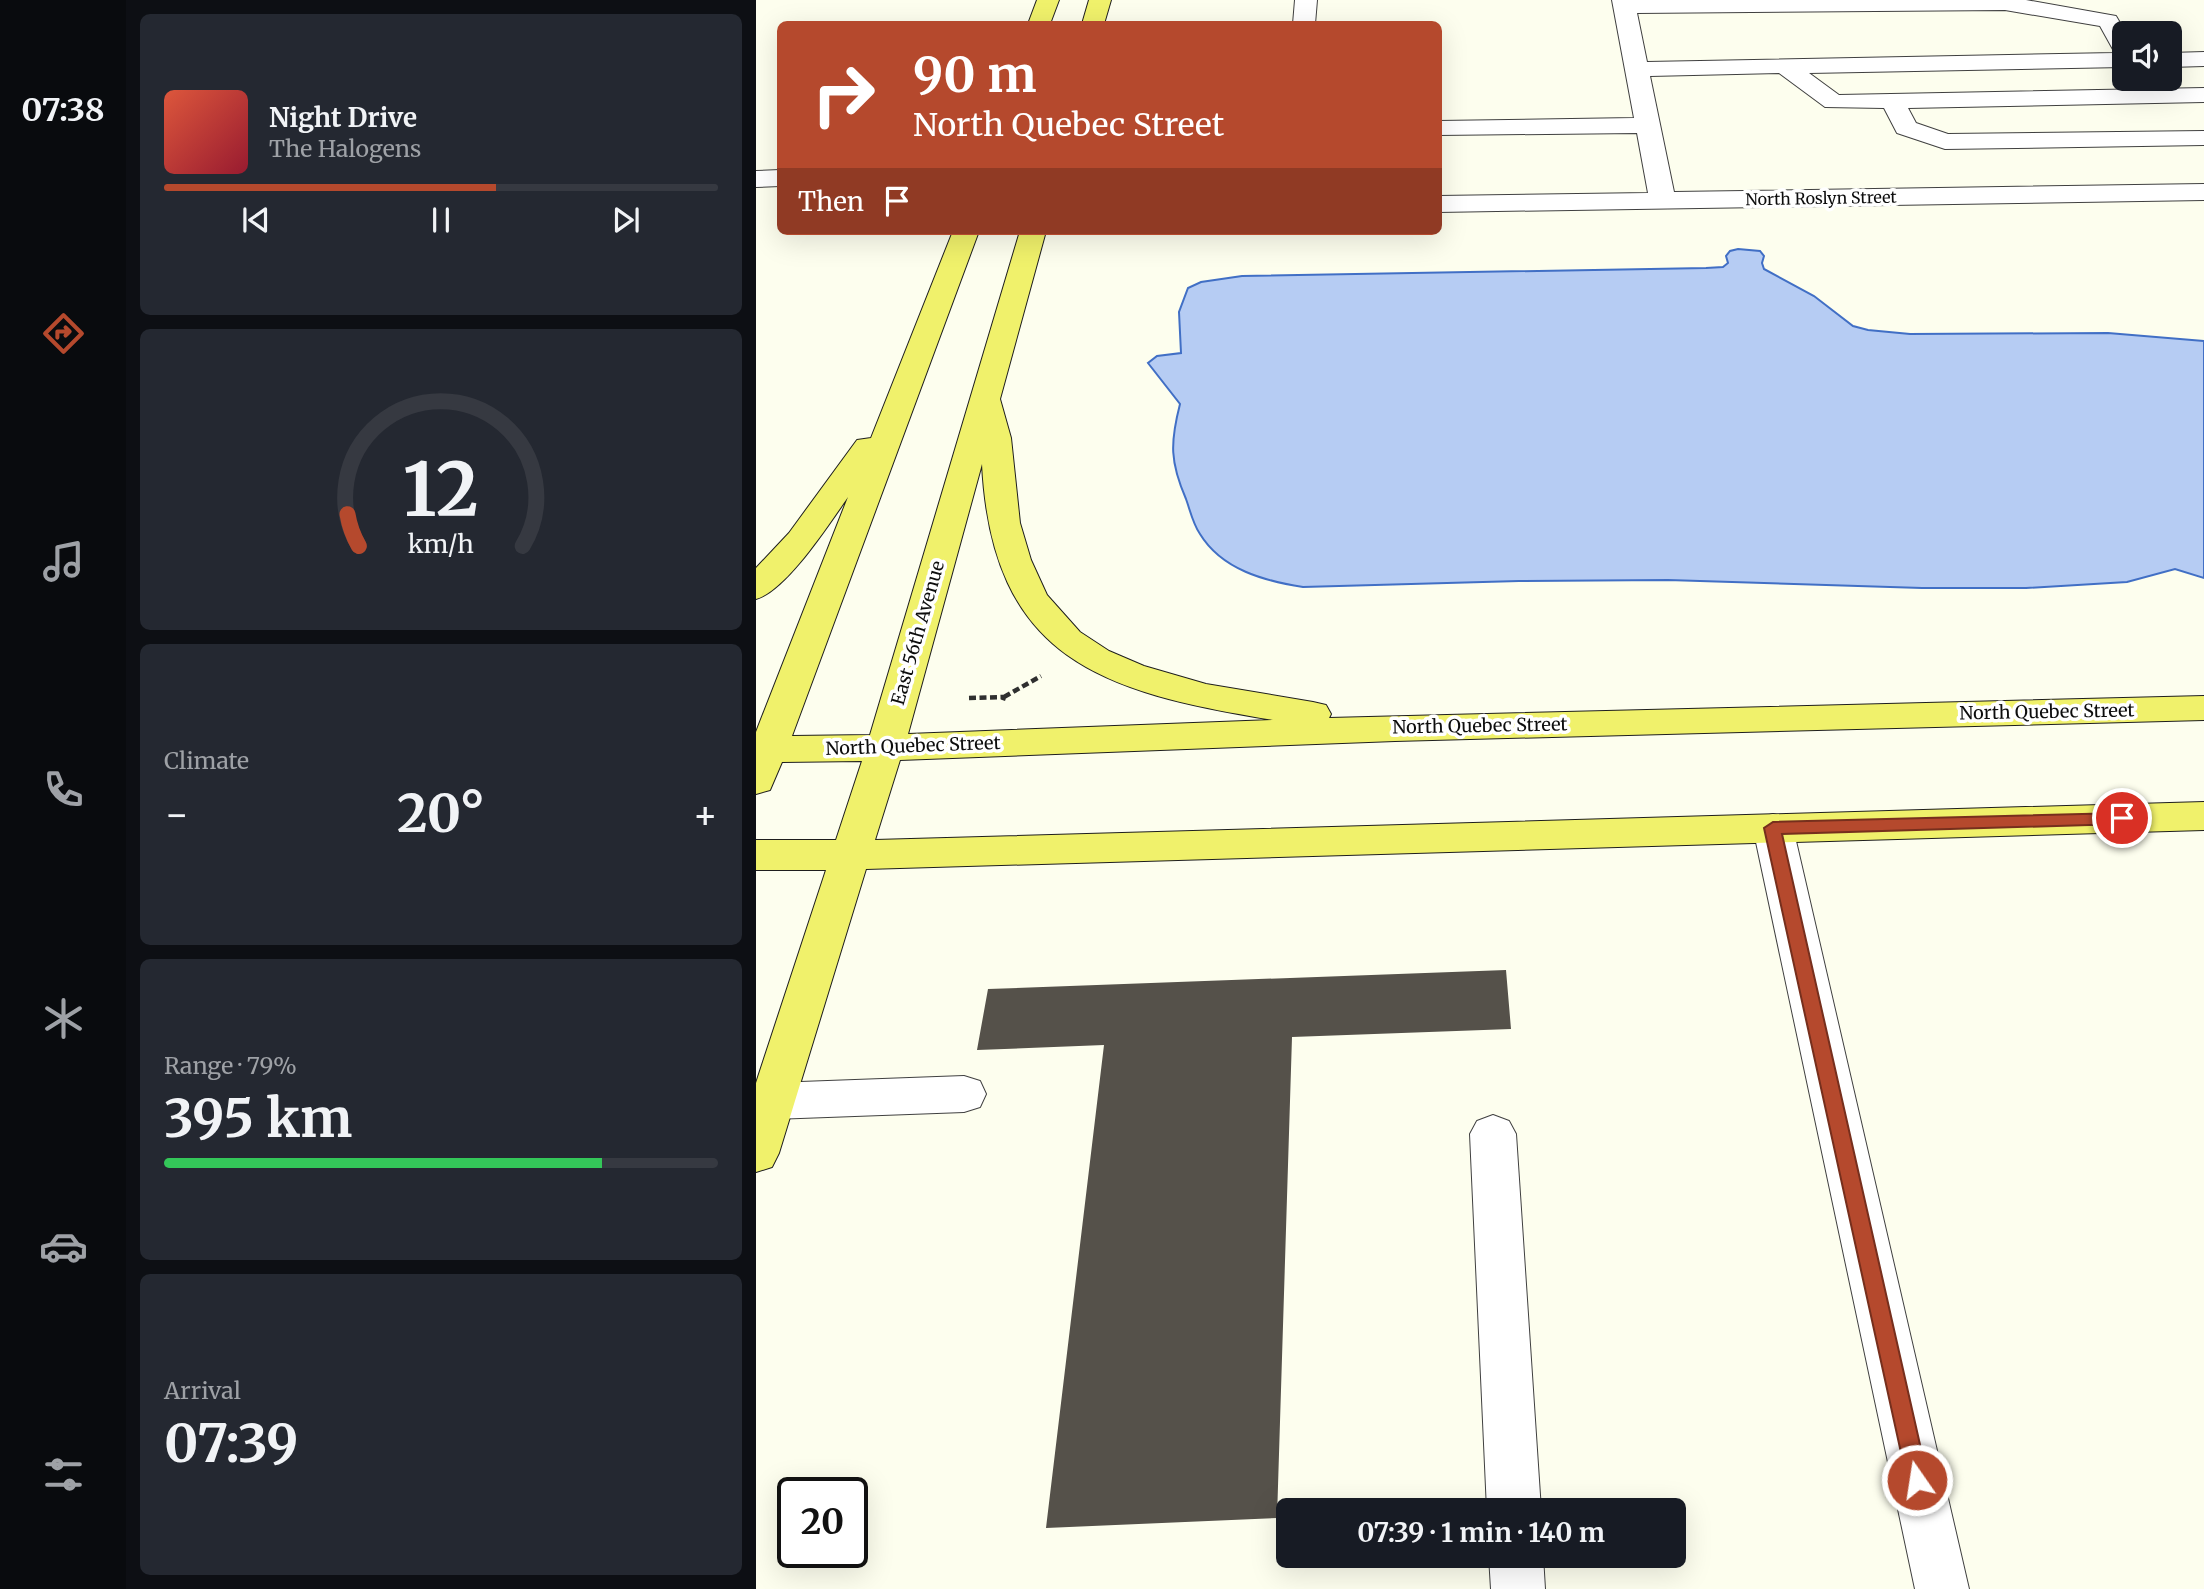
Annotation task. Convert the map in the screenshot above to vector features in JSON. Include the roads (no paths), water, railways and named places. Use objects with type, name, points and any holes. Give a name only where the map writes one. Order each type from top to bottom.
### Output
[{"type":"main road","points":[[1040,21],[1048,0]]},
{"type":"main road","points":[[1094,21],[1100,0]]},
{"type":"main road","points":[[760,759],[902,400],[964,235]]},
{"type":"main road","name":"East 56th Avenue","points":[[756,1153],[885,748],[1033,235]]},
{"type":"main road","points":[[986,396],[997,446],[1004,522],[1018,572],[1028,594],[1044,617],[1065,638],[1081,650],[1132,674],[1216,698],[1395,728]]},
{"type":"main road","points":[[756,588],[801,540],[902,400]]},
{"type":"main road","name":"North Quebec Street","points":[[760,759],[885,748],[1395,728],[2204,708]]},
{"type":"main road","points":[[756,855],[851,855],[2204,816]]},
{"type":"street","points":[[1304,21],[1306,0]]},
{"type":"street","points":[[1663,201],[1623,3],[2005,2],[2108,21],[2112,28]]},
{"type":"street","points":[[2182,60],[2204,59]]},
{"type":"street","points":[[1637,69],[2112,60]]},
{"type":"street","points":[[1785,66],[1834,102],[2204,95]]},
{"type":"street","points":[[1893,101],[1906,128],[1945,142],[2204,138]]},
{"type":"street","points":[[1442,128],[1648,125]]},
{"type":"street","points":[[756,179],[777,178]]},
{"type":"street","name":"North Roslyn Street","points":[[1442,204],[2204,192]]},
{"type":"street","points":[[1773,828],[1942,1589]]},
{"type":"street","points":[[773,1101],[964,1094]]},
{"type":"street","points":[[1493,1134],[1513,1498]]},
{"type":"street","points":[[1517,1568],[1518,1589]]},
{"type":"water","points":[[1730,251],[1760,251],[1764,256],[1764,269],[1814,296],[1853,326],[1868,330],[1910,334],[2108,333],[2204,341],[2204,578],[2175,569],[2127,582],[2026,588],[1922,588],[1668,580],[1303,587],[1260,577],[1232,565],[1209,546],[1198,530],[1174,463],[1174,430],[1180,404],[1148,363],[1157,356],[1181,353],[1179,312],[1188,288],[1201,282],[1242,276],[1723,267],[1728,263],[1726,256]]}]
